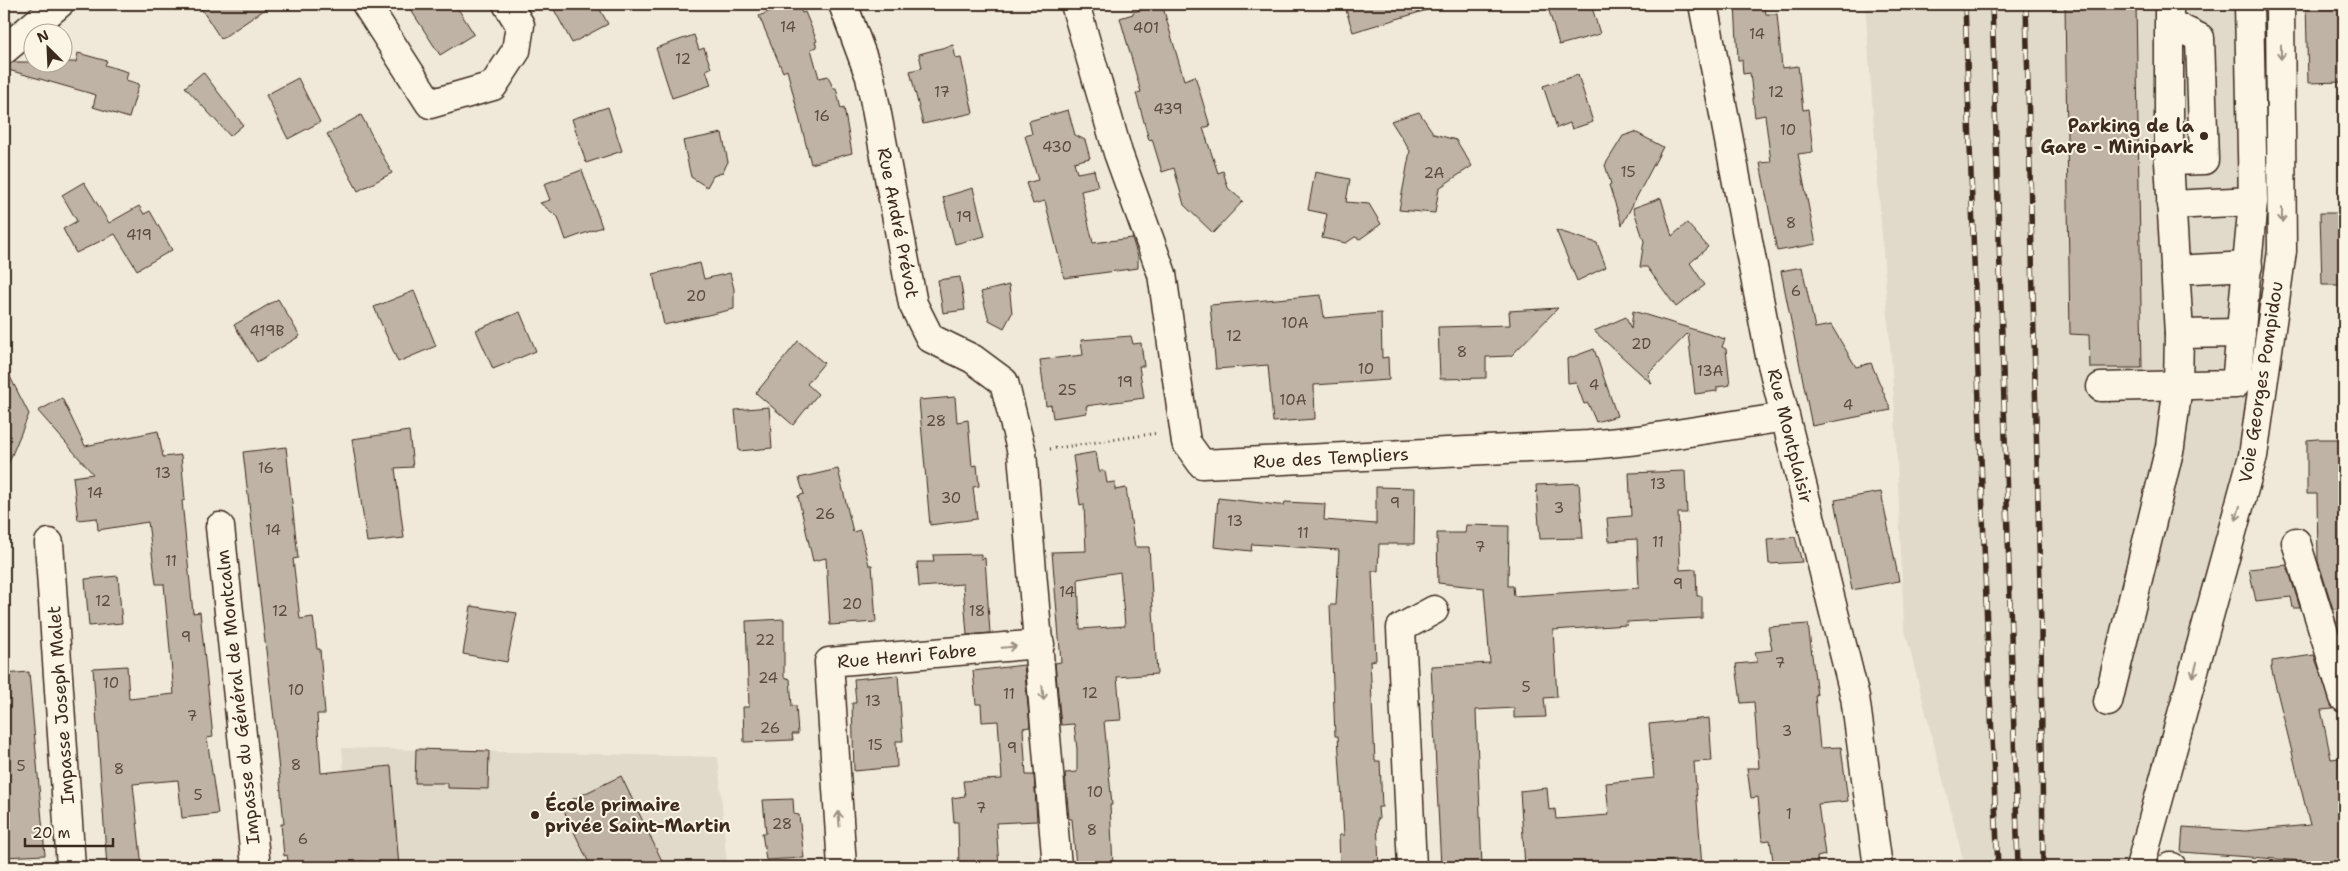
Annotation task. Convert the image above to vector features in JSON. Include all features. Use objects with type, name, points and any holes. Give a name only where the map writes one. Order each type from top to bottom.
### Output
[{"type":"street","points":[[4,50],[59,4]]},
{"type":"street","points":[[366,4],[430,104],[493,86],[516,51],[520,25],[507,4]]},
{"type":"street","name":"Rue André Prévot","points":[[843,4],[870,76],[913,304],[930,338],[973,359],[1004,382],[1022,453],[1040,644]]},
{"type":"street","name":"Rue des Templiers","points":[[1075,4],[1118,153],[1162,274],[1183,429],[1186,442],[1202,464],[1589,445],[1638,440],[1784,417]]},
{"type":"street","name":"Rue Montplaisir","points":[[1703,4],[1766,337],[1784,417],[1855,697],[1878,867]]},
{"type":"street","points":[[2101,387],[2236,384],[2253,201],[2250,4]]},
{"type":"street","name":"Voie Georges Pompidou","points":[[2140,867],[2253,456],[2282,251],[2280,4]]},
{"type":"street","points":[[2108,702],[2170,447],[2178,385],[2179,334],[2169,161],[2169,13]]},
{"type":"street","points":[[2171,205],[2253,201]]},
{"type":"street","points":[[2175,270],[2248,266]]},
{"type":"street","points":[[2179,334],[2241,333]]},
{"type":"street","name":"Impasse du Général de Montcalm","points":[[220,527],[256,867]]},
{"type":"street","points":[[2296,542],[2344,698]]},
{"type":"street","name":"Impasse Joseph Malet","points":[[49,543],[71,867]]},
{"type":"street","points":[[1412,867],[1401,628],[1434,610]]},
{"type":"street","points":[[1040,644],[1057,867]]},
{"type":"street","name":"Rue Henri Fabre","points":[[842,867],[828,662],[1040,644]]},
{"type":"path","points":[[1022,453],[1183,429]]},
{"type":"shaded area","points":[[1865,4],[2287,4],[2291,250],[2270,444],[2223,615],[2132,867],[1965,867],[1904,626],[1895,413]]},
{"type":"shaded area","name":"École primaire privée Saint-Martin","points":[[342,748],[718,757],[727,867],[352,867]]},
{"type":"building","points":[[198,4],[273,4],[221,39]]},
{"type":"building","points":[[407,4],[455,4],[474,34],[440,55]]},
{"type":"building","points":[[551,4],[597,4],[608,24],[572,43]]},
{"type":"building","points":[[786,4],[798,4],[802,13],[805,12],[817,41],[815,42],[817,47],[811,49],[819,78],[828,76],[833,88],[836,88],[841,109],[844,108],[852,153],[811,164],[787,70],[783,72],[759,16]]},
{"type":"building","points":[[1162,4],[1184,80],[1195,76],[1210,126],[1203,128],[1218,173],[1223,171],[1228,188],[1243,201],[1213,233],[1184,205],[1174,168],[1162,172],[1152,139],[1149,140],[1136,93],[1141,92],[1120,18],[1133,14],[1133,12]]},
{"type":"building","points":[[1344,4],[1426,4],[1427,10],[1353,32]]},
{"type":"building","points":[[1547,4],[1591,4],[1600,34],[1559,45]]},
{"type":"building","points":[[1735,4],[1764,4],[1766,14],[1777,14],[1782,68],[1798,66],[1803,110],[1808,109],[1813,152],[1798,154],[1816,244],[1777,251],[1760,163],[1771,162],[1765,115],[1755,117],[1750,73],[1743,74],[1742,60],[1738,60]]},
{"type":"building","points":[[2065,4],[2136,4],[2142,368],[2090,368],[2089,335],[2070,334]]},
{"type":"building","points":[[2306,4],[2344,6],[2344,82],[2308,83]]},
{"type":"building","points":[[694,35],[699,50],[704,48],[711,68],[706,70],[711,85],[672,98],[656,48]]},
{"type":"building","points":[[953,45],[956,59],[961,58],[973,113],[923,124],[910,71],[922,68],[919,54]]},
{"type":"building","points":[[78,53],[107,61],[105,65],[128,72],[126,80],[139,84],[129,118],[93,107],[96,95],[5,69],[5,65],[13,62],[22,62],[22,72],[72,72],[72,62],[76,62]]},
{"type":"building","points":[[203,72],[243,125],[230,136],[185,87]]},
{"type":"building","points":[[1578,75],[1593,122],[1572,129],[1570,123],[1557,128],[1543,86]]},
{"type":"building","points":[[298,78],[320,122],[288,139],[266,95]]},
{"type":"building","points":[[608,107],[622,151],[586,163],[572,119]]},
{"type":"building","points":[[1068,110],[1075,135],[1085,140],[1090,158],[1074,162],[1077,173],[1094,170],[1098,187],[1081,191],[1093,243],[1132,238],[1138,257],[1138,268],[1064,278],[1045,201],[1033,204],[1026,183],[1038,180],[1025,136],[1032,134],[1029,121]]},
{"type":"building","points":[[1419,112],[1434,134],[1456,140],[1472,166],[1439,188],[1435,213],[1399,210],[1410,151],[1391,121]]},
{"type":"building","points":[[361,115],[392,173],[358,191],[327,134]]},
{"type":"building","points":[[1635,132],[1663,147],[1622,225],[1609,185],[1611,184],[1605,165],[1623,136]]},
{"type":"building","points":[[722,133],[728,162],[722,173],[713,176],[707,187],[691,177],[683,141]]},
{"type":"building","points":[[582,170],[602,227],[566,240],[558,217],[540,203],[550,200],[544,184]]},
{"type":"building","points":[[1315,172],[1350,179],[1346,202],[1369,204],[1381,224],[1360,239],[1355,237],[1346,243],[1322,238],[1327,214],[1308,210]]},
{"type":"building","points":[[84,182],[109,223],[139,206],[144,214],[150,211],[172,250],[137,270],[115,234],[76,253],[63,229],[77,221],[62,195]]},
{"type":"building","points":[[973,188],[985,236],[955,244],[943,197]]},
{"type":"building","points":[[1661,198],[1672,236],[1687,223],[1708,247],[1690,263],[1705,285],[1676,307],[1647,267],[1640,267],[1644,241],[1633,208]]},
{"type":"building","points":[[2320,213],[2344,213],[2344,285],[2322,285]]},
{"type":"building","points":[[1556,230],[1597,243],[1606,267],[1577,281]]},
{"type":"building","points":[[700,263],[704,279],[730,273],[734,289],[734,309],[664,325],[653,274]]},
{"type":"building","points":[[1802,267],[1815,328],[1831,325],[1856,367],[1871,363],[1891,410],[1812,426],[1781,271]]},
{"type":"building","points":[[960,277],[965,310],[943,313],[938,280]]},
{"type":"building","points":[[1009,285],[1012,313],[1004,328],[989,320],[981,292]]},
{"type":"building","points":[[414,291],[436,346],[398,362],[374,307]]},
{"type":"building","points":[[1321,295],[1324,318],[1381,313],[1382,358],[1388,357],[1389,380],[1314,385],[1315,419],[1273,422],[1268,365],[1216,369],[1210,305]]},
{"type":"building","points":[[278,299],[300,336],[257,362],[234,325]]},
{"type":"building","points":[[1558,308],[1511,356],[1486,357],[1486,378],[1440,379],[1438,327],[1510,325],[1509,311]]},
{"type":"building","points":[[1633,311],[1725,339],[1722,347],[1726,349],[1730,385],[1717,387],[1717,391],[1695,394],[1688,333],[1648,374],[1652,384],[1594,331],[1626,317],[1631,329]]},
{"type":"building","points":[[520,312],[536,351],[493,369],[476,330]]},
{"type":"building","points":[[1131,336],[1133,344],[1141,343],[1144,366],[1139,366],[1144,398],[1086,406],[1087,413],[1053,418],[1051,405],[1046,406],[1040,360],[1083,355],[1081,340]]},
{"type":"building","points":[[798,341],[824,363],[807,384],[818,394],[793,425],[756,393]]},
{"type":"building","points":[[1594,349],[1617,416],[1596,422],[1588,403],[1584,404],[1576,382],[1568,383],[1567,359]]},
{"type":"building","points":[[4,365],[29,414],[4,474]]},
{"type":"building","points":[[955,397],[957,422],[968,420],[972,466],[977,465],[979,486],[973,487],[977,519],[930,525],[919,400]]},
{"type":"building","points":[[62,398],[85,446],[158,431],[163,457],[181,455],[185,500],[182,501],[193,613],[200,612],[213,737],[207,738],[218,814],[182,818],[178,780],[133,784],[142,867],[107,867],[93,668],[127,666],[129,699],[174,694],[164,584],[156,584],[148,522],[98,530],[97,518],[78,520],[73,477],[93,474],[38,411]]},
{"type":"building","points":[[769,407],[772,448],[739,451],[735,410]]},
{"type":"building","points":[[409,431],[413,467],[395,468],[404,538],[367,542],[352,439]]},
{"type":"building","points":[[2340,439],[2341,492],[2344,492],[2344,609],[2333,609],[2318,561],[2317,494],[2307,494],[2307,440]]},
{"type":"building","points":[[286,447],[298,558],[293,559],[300,619],[313,617],[317,649],[320,649],[325,714],[317,714],[321,773],[391,766],[399,867],[364,867],[364,861],[315,867],[289,867],[287,855],[284,856],[281,824],[284,824],[274,719],[243,452]]},
{"type":"building","points":[[1096,452],[1099,471],[1105,471],[1107,483],[1115,482],[1115,490],[1126,488],[1135,547],[1149,547],[1157,674],[1117,677],[1121,720],[1104,721],[1112,805],[1110,805],[1113,866],[1076,867],[1072,819],[1069,819],[1065,773],[1077,772],[1077,749],[1074,724],[1061,725],[1055,663],[1061,662],[1052,552],[1086,551],[1084,504],[1080,505],[1073,456]],"holes":[[[1120,572],[1125,626],[1080,629],[1078,579]]]},
{"type":"building","points":[[838,469],[853,532],[860,530],[869,565],[872,565],[876,622],[830,625],[826,558],[813,561],[798,496],[804,494],[799,478]]},
{"type":"building","points":[[1685,471],[1687,513],[1678,513],[1680,570],[1696,569],[1697,596],[1702,596],[1702,618],[1626,622],[1627,625],[1553,630],[1557,697],[1544,698],[1546,717],[1514,718],[1514,708],[1476,710],[1482,867],[1441,867],[1431,666],[1490,663],[1484,588],[1438,583],[1437,533],[1465,533],[1466,525],[1509,526],[1508,586],[1513,586],[1514,596],[1639,588],[1637,539],[1609,541],[1607,518],[1631,516],[1629,473]]},
{"type":"building","points":[[1579,483],[1583,538],[1540,539],[1536,485]]},
{"type":"building","points":[[1376,487],[1415,488],[1414,544],[1379,544],[1378,571],[1372,571],[1376,660],[1370,661],[1375,761],[1380,761],[1382,807],[1378,807],[1379,819],[1377,819],[1379,867],[1340,867],[1339,835],[1344,835],[1338,736],[1335,736],[1330,605],[1336,605],[1339,550],[1252,544],[1251,551],[1214,547],[1218,498],[1278,505],[1284,505],[1285,502],[1325,504],[1324,520],[1376,524]]},
{"type":"building","points":[[1881,492],[1899,581],[1852,590],[1835,500]]},
{"type":"building","points":[[1795,537],[1802,562],[1769,564],[1767,539]]},
{"type":"building","points":[[981,554],[981,559],[985,558],[990,633],[967,635],[963,584],[919,587],[917,562],[934,562],[933,555]]},
{"type":"building","points":[[2287,565],[2300,608],[2293,608],[2291,597],[2256,601],[2249,569]]},
{"type":"building","points":[[118,576],[122,623],[89,626],[85,579]]},
{"type":"building","points":[[471,606],[517,613],[507,662],[463,654]]},
{"type":"building","points":[[784,619],[784,677],[790,679],[792,706],[796,706],[798,734],[792,734],[793,740],[744,742],[743,707],[749,707],[746,621]]},
{"type":"building","points":[[1808,624],[1817,695],[1815,695],[1820,748],[1841,747],[1848,801],[1818,804],[1825,855],[1817,857],[1818,867],[1774,867],[1770,840],[1762,841],[1758,797],[1751,798],[1747,768],[1759,768],[1754,702],[1741,703],[1736,664],[1757,662],[1755,652],[1772,650],[1768,627]]},
{"type":"building","points":[[2314,655],[2333,709],[2321,710],[2331,759],[2339,758],[2344,864],[2181,852],[2183,827],[2245,831],[2310,825],[2271,667],[2272,661]]},
{"type":"building","points":[[1024,665],[1030,727],[1023,728],[1026,775],[1034,775],[1037,821],[996,823],[999,867],[959,867],[958,822],[954,822],[952,798],[965,796],[963,781],[1002,779],[998,721],[982,722],[981,704],[976,704],[973,671]]},
{"type":"building","points":[[29,672],[45,855],[4,857],[4,810],[9,810],[4,755],[4,674]]},
{"type":"building","points":[[898,675],[903,741],[896,741],[897,767],[854,771],[852,703],[856,703],[854,679]]},
{"type":"building","points":[[1709,718],[1712,761],[1694,762],[1702,867],[1675,867],[1675,860],[1599,867],[1525,867],[1520,791],[1547,788],[1549,810],[1555,809],[1556,819],[1609,815],[1606,783],[1654,778],[1649,724]]},
{"type":"building","points":[[416,749],[489,751],[488,789],[448,788],[448,783],[415,783]]},
{"type":"building","points":[[621,776],[665,867],[591,867],[561,805]]},
{"type":"building","points":[[793,799],[794,814],[799,815],[804,858],[766,860],[762,833],[766,833],[763,800]]},
{"type":"railway","points":[[1965,4],[1987,628],[1998,867]]},
{"type":"railway","points":[[1992,4],[2018,867]]},
{"type":"railway","points":[[2026,4],[2041,627],[2043,867]]},
{"type":"place","name":"Parking de la Gare - Minipark","points":[[2204,136]]},
{"type":"place","name":"École primaire privée Saint-Martin","points":[[535,815]]}]
